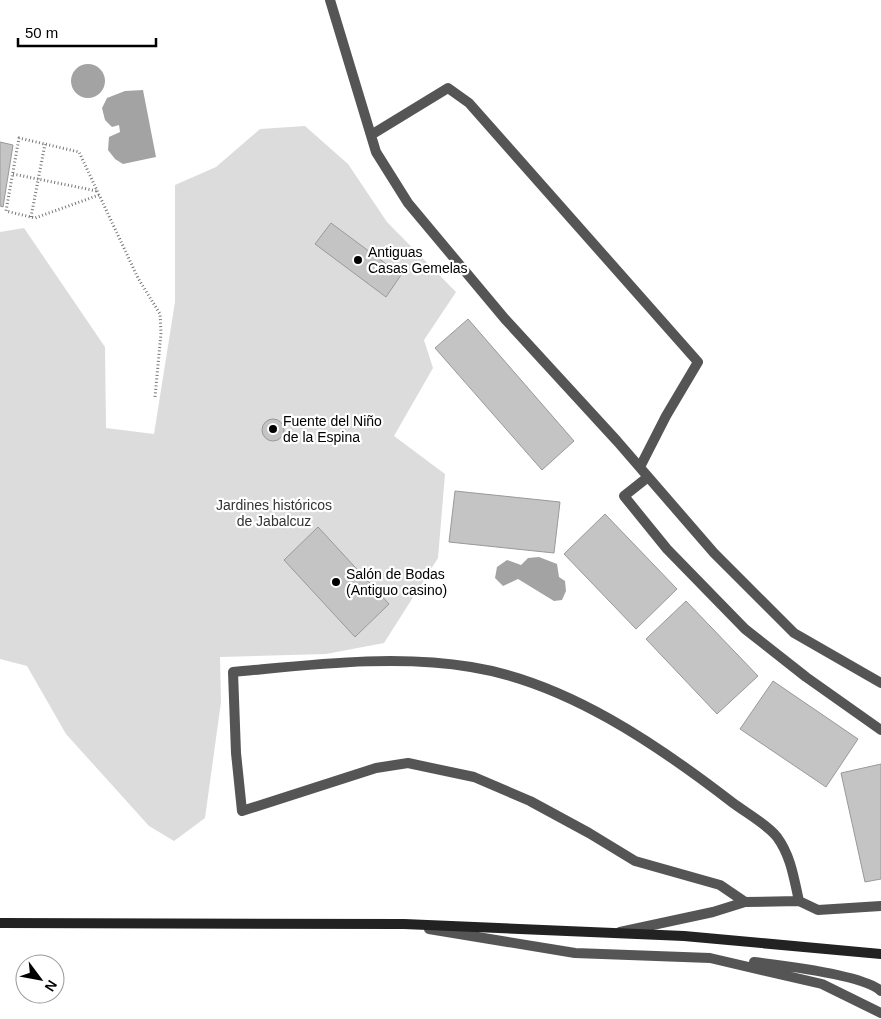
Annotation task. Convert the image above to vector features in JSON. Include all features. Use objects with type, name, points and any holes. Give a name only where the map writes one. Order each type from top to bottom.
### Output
[{"type":"main road","points":[[0,923],[404,924],[684,936],[881,954]]},
{"type":"street","points":[[330,0],[376,152],[408,204],[505,318],[640,467],[714,553],[794,632],[881,683]]},
{"type":"street","points":[[371,135],[448,88],[468,104],[698,362],[666,416],[640,467]]},
{"type":"street","points":[[648,477],[624,496],[667,549],[745,629],[806,677],[881,730]]},
{"type":"street","points":[[745,902],[720,885],[635,861],[530,801],[474,777],[408,763],[376,768],[242,811],[236,754],[233,672],[391,661],[471,666],[528,682],[591,709],[643,738],[709,784],[777,836],[789,858],[799,901]]},
{"type":"street","points":[[614,933],[713,912],[745,902],[799,901],[818,910],[881,906]]},
{"type":"street","points":[[404,924],[575,953],[710,958],[764,964],[874,984],[881,990]]},
{"type":"street","points":[[710,958],[822,984],[881,1013]]},
{"type":"path","points":[[99,195],[35,218],[6,211],[19,138],[79,152],[138,278],[160,314],[161,333],[155,397]]},
{"type":"path","points":[[30,217],[45,144]]},
{"type":"path","points":[[13,174],[97,191]]},
{"type":"green space","name":"Jardines históricos de Jabalcuz","points":[[305,126],[348,164],[387,222],[456,292],[424,340],[433,368],[394,436],[445,474],[438,558],[384,643],[326,654],[220,657],[221,702],[205,818],[174,841],[149,826],[66,734],[27,666],[0,659],[0,232],[24,228],[105,347],[106,428],[154,434],[175,302],[175,185],[216,167],[260,129]]},
{"type":"shaded area","points":[[88,64],[95,65],[100,69],[104,74],[104,88],[100,93],[95,97],[88,98],[81,97],[76,93],[72,88],[71,81],[72,74],[76,69],[81,65]]},
{"type":"shaded area","points":[[143,90],[156,157],[123,164],[115,159],[108,150],[109,137],[120,132],[119,125],[112,127],[105,120],[102,108],[107,98],[125,91]]},
{"type":"shaded area","points":[[539,557],[557,564],[559,577],[565,581],[566,591],[562,600],[554,601],[518,579],[503,586],[495,578],[497,567],[507,560],[521,565],[528,558]]},
{"type":"building","points":[[0,142],[13,145],[3,207],[0,206]]},
{"type":"building","name":"Antiguas Casas Gemelas","points":[[331,223],[401,275],[386,297],[315,244]]},
{"type":"building","points":[[468,319],[574,441],[542,470],[435,348]]},
{"type":"building","name":"Fuente del Niño de la Espina","points":[[273,419],[281,422],[284,430],[281,438],[273,441],[265,438],[262,430],[265,422]]},
{"type":"building","points":[[455,491],[560,502],[554,553],[449,542]]},
{"type":"building","points":[[605,514],[677,589],[636,629],[564,554]]},
{"type":"building","name":"Salón de Bodas (Antiguo casino)","points":[[318,527],[389,604],[355,637],[284,560]]},
{"type":"building","points":[[686,601],[758,676],[717,714],[646,639]]},
{"type":"building","points":[[773,681],[858,739],[826,787],[740,729]]},
{"type":"building","points":[[881,764],[881,879],[865,882],[841,773]]},
{"type":"place","name":"Antiguas Casas Gemelas","points":[[358,260]]},
{"type":"place","name":"Fuente del Niño de la Espina","points":[[273,429]]},
{"type":"place","name":"Salón de Bodas (Antiguo casino)","points":[[336,582]]}]
